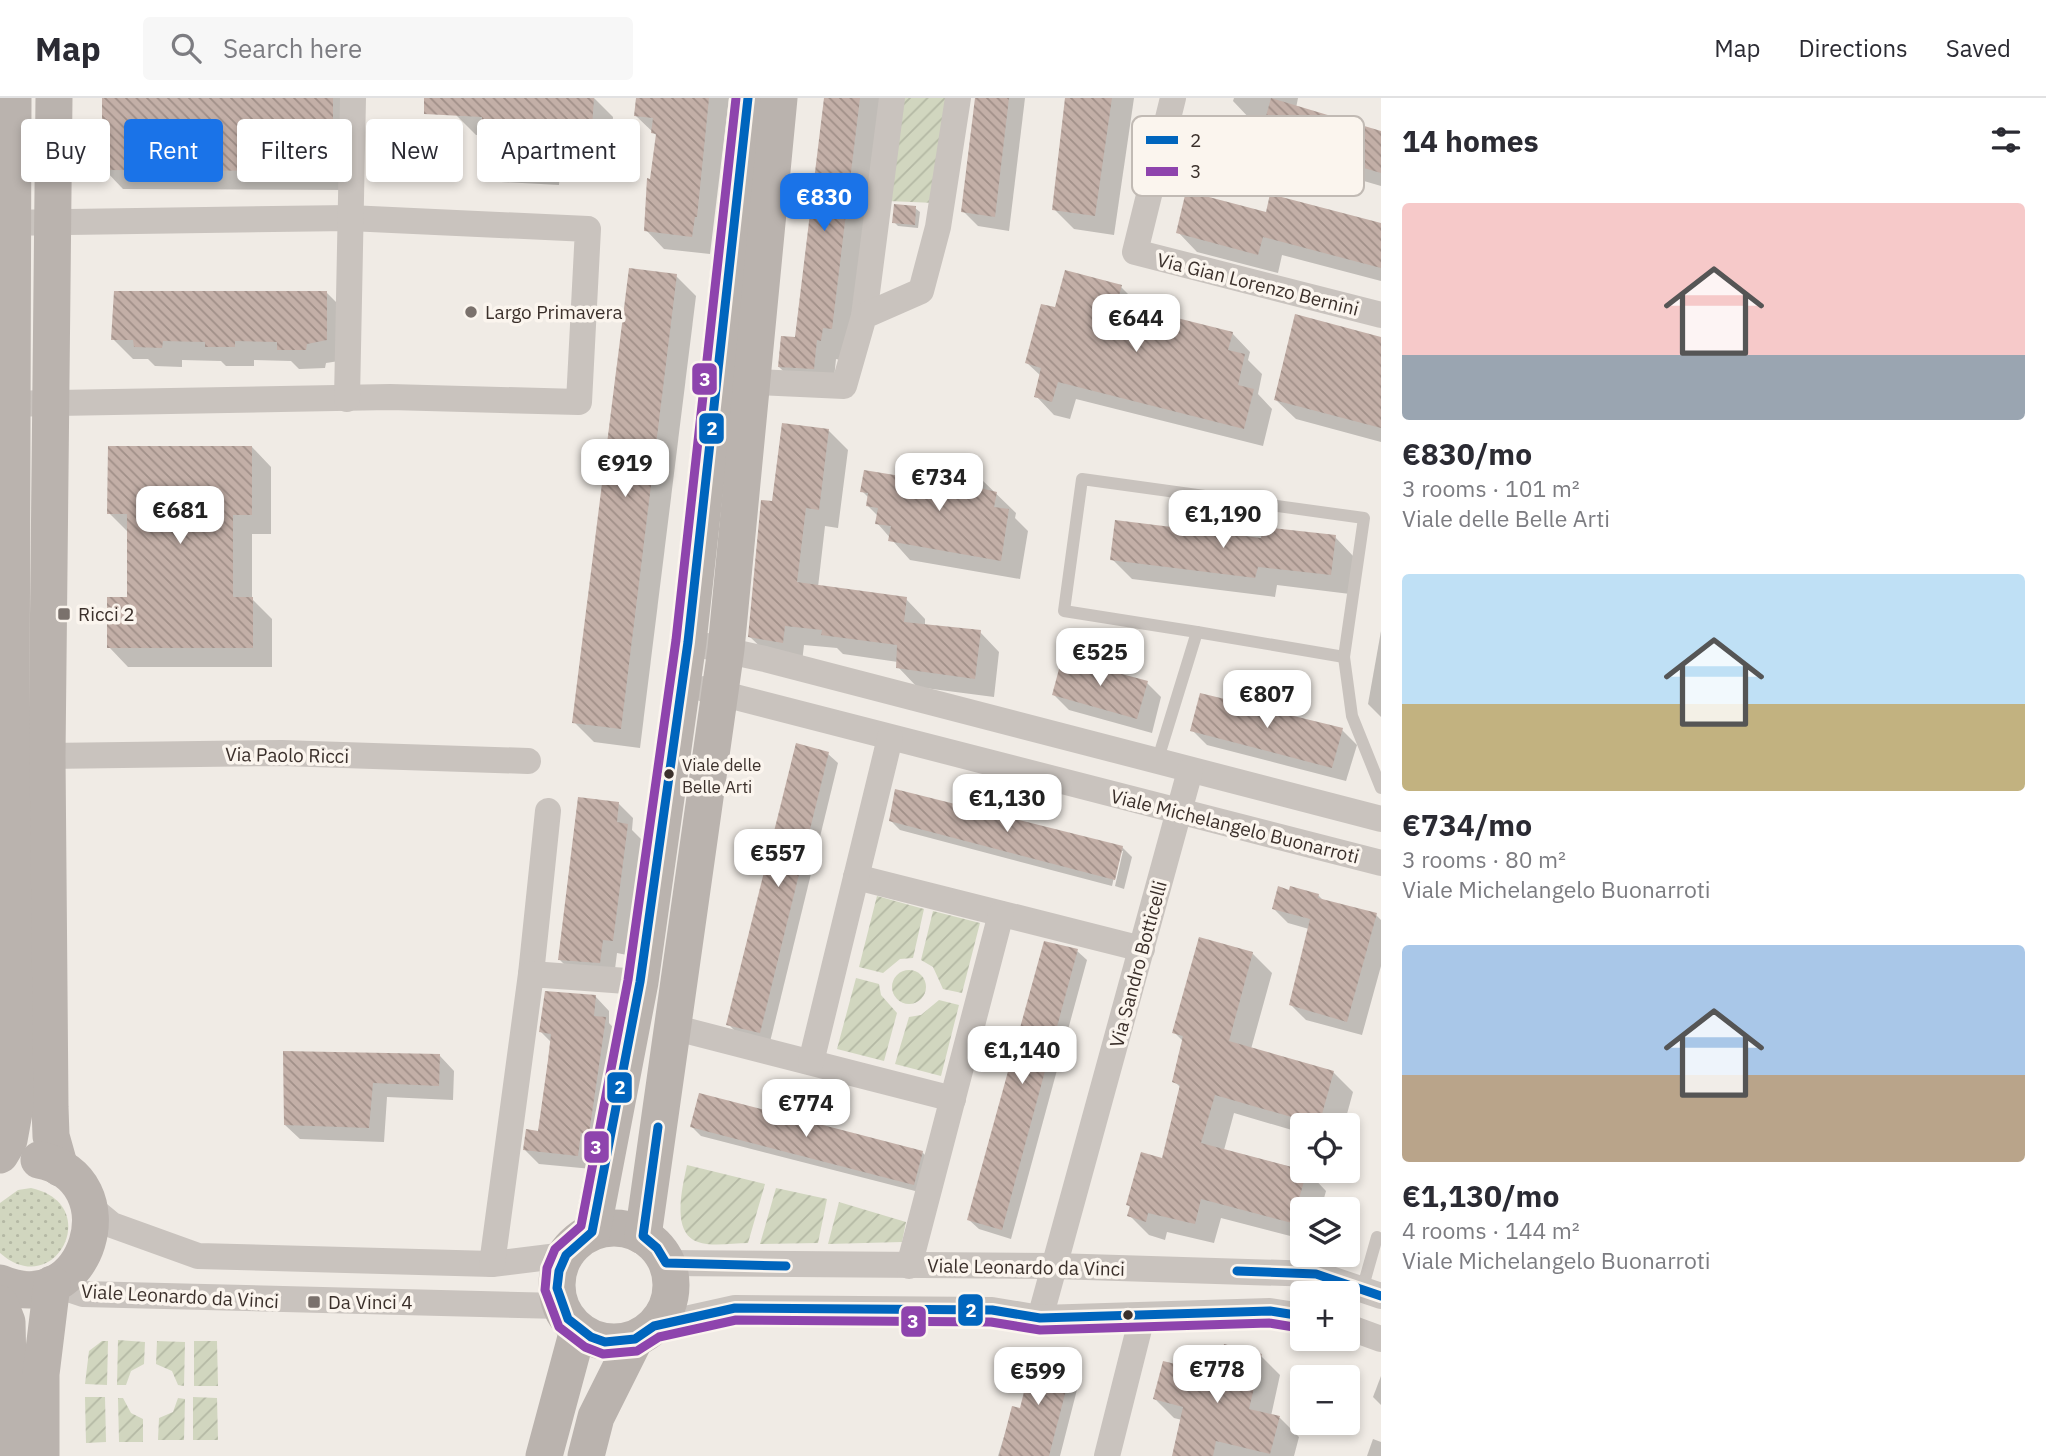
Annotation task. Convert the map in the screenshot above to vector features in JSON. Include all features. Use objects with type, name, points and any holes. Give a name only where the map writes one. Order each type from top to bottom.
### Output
[{"type":"street","points":[[0,1155],[9,1140],[15,1107],[6,599],[7,222],[13,98]]},
{"type":"street","points":[[54,98],[47,756],[50,1107],[51,1136],[60,1168]]},
{"type":"street","points":[[347,399],[353,98]]},
{"type":"street","points":[[544,1456],[569,1318],[557,1289],[559,1271],[579,1244],[640,982],[688,642],[748,98]]},
{"type":"street","points":[[643,1236],[726,649],[754,382],[779,98]]},
{"type":"street","points":[[754,382],[844,386],[864,316],[892,98]]},
{"type":"street","points":[[864,316],[921,291],[938,227],[958,98]]},
{"type":"street","name":"Via Gian Lorenzo Bernini","points":[[1169,116],[1173,98]]},
{"type":"street","name":"Via Gian Lorenzo Bernini","points":[[1149,196],[1135,252],[1381,315]]},
{"type":"street","points":[[6,404],[347,399],[579,402],[588,229],[349,218],[7,222]]},
{"type":"street","points":[[688,642],[726,649],[1381,819]]},
{"type":"street","name":"Viale Michelangelo Buonarroti","points":[[682,686],[719,691],[890,738],[1381,863]]},
{"type":"street","points":[[811,1062],[890,738]]},
{"type":"street","name":"Via Paolo Ricci","points":[[47,756],[282,753],[528,761]]},
{"type":"street","name":"Via Sandro Botticelli","points":[[1040,1318],[1191,771]]},
{"type":"street","points":[[492,1264],[531,974],[548,811]]},
{"type":"street","points":[[856,877],[1142,949]]},
{"type":"street","points":[[909,1266],[1001,914]]},
{"type":"street","points":[[531,974],[640,982]]},
{"type":"street","points":[[672,1027],[953,1099]]},
{"type":"street","points":[[0,1165],[26,1158],[60,1168],[73,1178],[89,1206],[112,1225],[198,1256],[492,1264],[579,1244],[609,1228],[627,1229],[643,1236],[657,1248],[666,1263],[670,1293],[667,1307],[645,1332],[596,1417],[586,1456]]},
{"type":"street","points":[[0,1283],[31,1289],[52,1284],[68,1274],[81,1260],[89,1243],[92,1225],[89,1206]]},
{"type":"street","name":"Viale Leonardo da Vinci","points":[[666,1263],[1054,1266],[1317,1274],[1371,1293]]},
{"type":"street","points":[[41,1456],[41,1374],[52,1284]]},
{"type":"street","name":"Viale Leonardo da Vinci","points":[[52,1284],[83,1294],[569,1318]]},
{"type":"street","points":[[0,1304],[7,1322],[10,1456]]},
{"type":"street","points":[[569,1318],[605,1342],[735,1308],[992,1310],[1040,1318],[1142,1317],[1270,1311],[1290,1315]]},
{"type":"street","points":[[1107,1456],[1142,1317]]},
{"type":"street","points":[[1360,1331],[1381,1339]]},
{"type":"lane","points":[[1344,657],[1064,611],[1082,479],[1364,518],[1344,657],[1352,716],[1381,788]]},
{"type":"lane","points":[[1157,763],[1197,632]]},
{"type":"lane","points":[[1371,1293],[1377,1237]]},
{"type":"green space","points":[[902,98],[949,98],[935,203],[888,201]]},
{"type":"green space","points":[[877,896],[924,909],[913,958],[900,959],[883,973],[859,967]]},
{"type":"green space","points":[[933,911],[980,923],[962,993],[943,989],[933,967],[921,960]]},
{"type":"green space","points":[[909,970],[921,975],[926,987],[921,999],[909,1004],[897,999],[892,987],[897,975]]},
{"type":"green space","points":[[856,978],[879,984],[881,995],[897,1013],[884,1061],[837,1049]]},
{"type":"green space","points":[[939,1000],[959,1005],[941,1076],[895,1064],[909,1017],[921,1015]]},
{"type":"green space","points":[[687,1165],[765,1184],[748,1243],[710,1244],[689,1237],[684,1229],[680,1208]]},
{"type":"green space","points":[[31,1188],[53,1197],[65,1212],[68,1229],[64,1245],[53,1258],[38,1266],[20,1265],[0,1253],[0,1203],[18,1190]]},
{"type":"green space","points":[[776,1188],[827,1199],[818,1243],[760,1244]]},
{"type":"green space","points":[[839,1202],[906,1222],[902,1242],[828,1244]]},
{"type":"green space","points":[[118,1340],[145,1342],[144,1364],[131,1371],[126,1385],[117,1385]]},
{"type":"green space","points":[[102,1341],[108,1341],[107,1385],[85,1384],[89,1351]]},
{"type":"green space","points":[[157,1341],[185,1342],[184,1386],[178,1385],[172,1371],[156,1364]]},
{"type":"green space","points":[[194,1341],[217,1341],[218,1386],[194,1386]]},
{"type":"green space","points":[[85,1397],[105,1397],[106,1442],[86,1443]]},
{"type":"green space","points":[[193,1397],[217,1398],[218,1440],[193,1440]]},
{"type":"green space","points":[[118,1398],[123,1398],[131,1413],[143,1419],[143,1442],[119,1442]]},
{"type":"green space","points":[[178,1398],[185,1399],[184,1440],[158,1440],[159,1418],[173,1412]]},
{"type":"building","points":[[102,98],[333,98],[333,119],[237,119],[237,171],[223,171],[223,119],[124,119],[124,170],[110,170],[110,119],[102,119]]},
{"type":"building","points":[[424,98],[594,98],[593,119],[482,119],[424,114]]},
{"type":"building","points":[[636,98],[709,98],[697,217],[692,237],[644,231],[647,178],[650,179],[656,134],[651,133],[653,118],[634,116]]},
{"type":"building","points":[[824,98],[860,98],[832,329],[823,328],[821,341],[817,340],[814,369],[778,367],[781,336],[795,337]]},
{"type":"building","points":[[975,98],[1009,98],[995,217],[961,212]]},
{"type":"building","points":[[1065,98],[1112,98],[1095,216],[1052,210]]},
{"type":"building","points":[[1271,98],[1331,116],[1266,116]]},
{"type":"building","points":[[1364,126],[1381,131],[1381,173],[1364,168]]},
{"type":"building","points":[[1185,196],[1205,196],[1266,212],[1270,196],[1278,196],[1381,223],[1381,268],[1263,237],[1258,255],[1176,233]]},
{"type":"building","points":[[894,204],[916,206],[915,225],[892,223]]},
{"type":"building","points":[[629,268],[677,274],[621,729],[572,723]]},
{"type":"building","points":[[1065,270],[1122,285],[1117,303],[1233,332],[1228,350],[1245,354],[1238,385],[1254,389],[1244,429],[1058,382],[1052,402],[1034,397],[1041,368],[1025,363],[1041,304],[1055,307]]},
{"type":"building","points":[[114,291],[327,291],[327,340],[307,344],[306,350],[277,350],[277,342],[235,341],[235,347],[205,347],[205,342],[163,341],[162,348],[134,347],[133,340],[111,340]]},
{"type":"building","points":[[1295,314],[1381,337],[1381,428],[1274,400]]},
{"type":"building","points":[[782,423],[829,429],[819,510],[806,508],[797,582],[907,597],[904,622],[981,630],[975,679],[896,668],[897,645],[821,635],[822,630],[785,626],[783,643],[748,637],[761,500],[772,501]]},
{"type":"building","points":[[108,446],[252,446],[252,515],[233,515],[233,597],[253,597],[253,648],[107,648],[107,597],[127,597],[127,514],[107,514]]},
{"type":"building","points":[[864,470],[949,484],[951,472],[981,477],[980,488],[997,492],[994,507],[1009,509],[1001,561],[888,541],[891,526],[875,524],[878,508],[866,506],[868,493],[860,492]]},
{"type":"building","points":[[1115,520],[1261,538],[1263,527],[1336,535],[1331,575],[1258,567],[1255,578],[1110,560]]},
{"type":"building","points":[[1062,658],[1148,681],[1137,719],[1052,695]]},
{"type":"building","points":[[1200,693],[1343,728],[1332,768],[1190,731]]},
{"type":"building","points":[[796,743],[829,752],[760,1033],[726,1025]]},
{"type":"building","points":[[895,789],[1123,846],[1115,880],[889,821]]},
{"type":"building","points":[[578,797],[619,802],[617,822],[628,824],[613,941],[603,940],[600,963],[558,960]]},
{"type":"building","points":[[1278,886],[1289,890],[1290,886],[1319,894],[1318,898],[1377,913],[1347,1022],[1289,1005],[1310,919],[1272,909]]},
{"type":"building","points":[[1199,937],[1253,952],[1229,1041],[1334,1071],[1322,1113],[1290,1113],[1290,1117],[1215,1095],[1201,1143],[1290,1167],[1290,1183],[1304,1183],[1300,1197],[1290,1197],[1290,1222],[1201,1199],[1195,1224],[1148,1213],[1146,1222],[1127,1216],[1130,1206],[1126,1205],[1141,1152],[1162,1158],[1180,1085],[1172,1082],[1183,1036],[1172,1033]]},
{"type":"building","points":[[1044,941],[1078,949],[1002,1230],[967,1220]]},
{"type":"building","points":[[545,991],[596,995],[594,1016],[606,1017],[589,1134],[581,1133],[578,1156],[523,1150],[526,1129],[538,1131],[548,1060],[551,1034],[539,1032]]},
{"type":"building","points":[[283,1051],[440,1054],[439,1086],[373,1083],[369,1128],[284,1125]]},
{"type":"building","points":[[699,1093],[923,1151],[914,1185],[690,1127]]},
{"type":"building","points":[[1224,1344],[1262,1354],[1249,1409],[1280,1416],[1270,1454],[1216,1441],[1213,1456],[1172,1456],[1183,1407],[1153,1399],[1163,1361],[1217,1374]]},
{"type":"building","points":[[1035,1348],[1074,1359],[1049,1456],[999,1456],[1012,1406],[1020,1408]]},
{"type":"transit line","name":"3","points":[[736,98],[676,640],[628,980],[581,1226],[555,1249],[547,1268],[545,1290],[559,1327],[585,1347],[603,1354],[637,1351],[659,1337],[736,1320],[991,1322],[1040,1330],[1269,1323],[1290,1326]]},
{"type":"transit line","name":"2","points":[[748,98],[688,642],[640,982],[592,1232],[566,1255],[559,1271],[557,1288],[568,1319],[591,1337],[605,1342],[635,1339],[654,1326],[735,1308],[992,1310],[1040,1318],[1270,1311],[1290,1314]]},
{"type":"transit line","name":"2","points":[[658,1127],[643,1236],[657,1248],[666,1263],[786,1266]]},
{"type":"transit line","name":"2","points":[[1237,1271],[1316,1274],[1381,1296]]},
{"type":"place","name":"Largo Primavera","points":[[471,312]]},
{"type":"place","name":"Ricci 2","points":[[64,614]]},
{"type":"place","name":"Viale delle Belle Arti","points":[[669,774]]},
{"type":"place","name":"Da Vinci 4","points":[[314,1302]]}]
